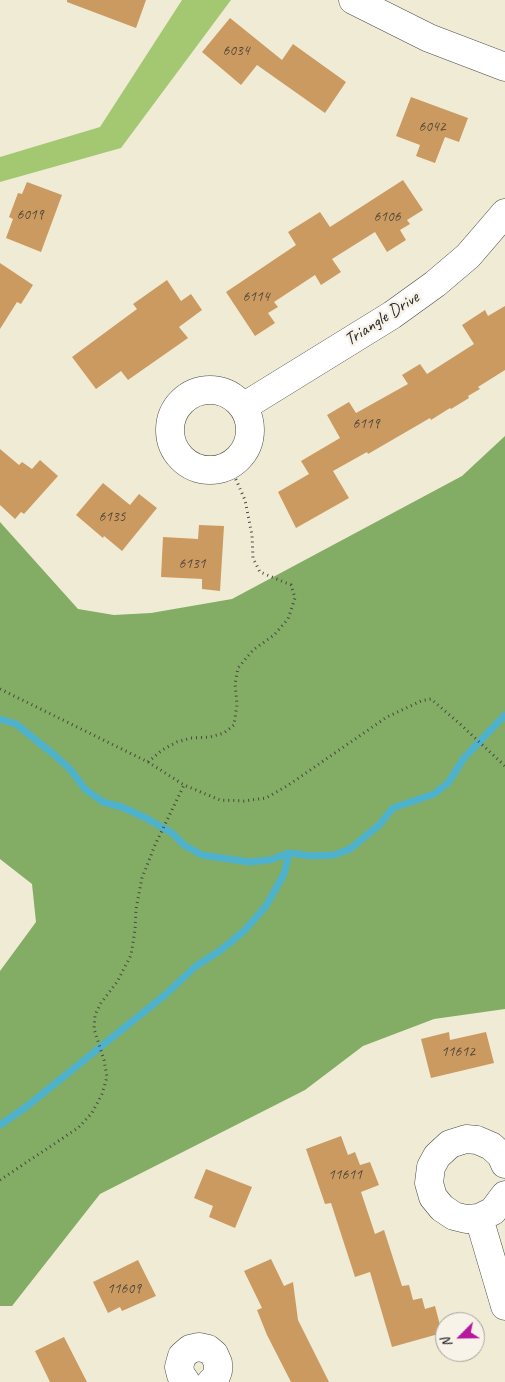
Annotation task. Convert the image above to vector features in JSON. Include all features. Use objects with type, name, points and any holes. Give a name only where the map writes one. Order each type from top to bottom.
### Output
[{"type":"street","points":[[353,0],[429,38],[505,68]]},
{"type":"street","name":"Triangle Drive","points":[[243,407],[392,315],[436,284],[468,256],[505,213]]},
{"type":"street","points":[[203,390],[217,390],[231,395],[243,407],[249,418],[251,434],[240,458],[223,469],[207,471],[194,468],[182,460],[173,447],[170,436],[170,421],[176,407],[188,396],[203,390]]},
{"type":"street","points":[[505,1164],[501,1155],[491,1146],[477,1140],[466,1139],[450,1144],[436,1156],[431,1167],[429,1183],[433,1197],[442,1208],[454,1216],[466,1219],[479,1218],[493,1211],[505,1195]]},
{"type":"street","points":[[479,1218],[505,1306]]},
{"type":"street","points":[[186,1382],[181,1375],[179,1367],[182,1356],[190,1349],[199,1347],[208,1349],[214,1354],[218,1363],[218,1371],[215,1379],[211,1382]]},
{"type":"path","points":[[148,762],[162,750],[178,742],[224,733],[234,725],[237,704],[235,684],[238,668],[253,650],[274,635],[288,619],[295,598],[291,585],[260,572],[253,558],[252,535],[245,500],[230,466]]},
{"type":"path","points":[[0,689],[148,762],[184,785],[220,800],[266,798],[287,786],[387,717],[421,701],[431,699],[505,766]]},
{"type":"path","points":[[0,1180],[78,1128],[92,1113],[102,1094],[107,1077],[94,1028],[95,1015],[101,1003],[118,982],[130,955],[142,878],[155,845],[184,785]]},
{"type":"green space","points":[[182,0],[231,0],[121,148],[0,182],[0,157],[100,127]]},
{"type":"green space","points":[[505,436],[505,1009],[434,1019],[363,1046],[305,1090],[100,1194],[12,1306],[0,1306],[0,971],[36,922],[32,884],[0,859],[0,522],[78,609],[114,615],[151,613],[232,599],[462,476]]},
{"type":"building","points":[[67,0],[146,0],[136,28],[67,2]]},
{"type":"building","points":[[230,18],[282,60],[293,44],[346,82],[325,113],[257,65],[241,85],[202,52]]},
{"type":"building","points":[[411,97],[468,118],[459,142],[445,137],[435,163],[416,156],[420,145],[396,136]]},
{"type":"building","points":[[403,180],[423,210],[407,220],[410,224],[400,230],[406,240],[387,252],[375,232],[332,259],[341,272],[321,285],[315,275],[274,302],[278,307],[268,313],[275,323],[255,336],[226,292],[296,245],[288,232],[320,212],[330,227]]},
{"type":"building","points":[[27,182],[62,195],[41,252],[6,238],[13,219],[9,217],[18,193],[22,194]]},
{"type":"building","points":[[0,263],[33,285],[21,304],[17,302],[0,329]]},
{"type":"building","points":[[167,280],[181,301],[191,294],[202,310],[179,327],[188,338],[128,380],[121,371],[96,389],[72,357],[137,309],[133,304]]},
{"type":"building","points":[[505,306],[505,370],[478,387],[480,389],[468,396],[469,398],[451,409],[431,420],[430,418],[368,454],[367,452],[333,471],[349,498],[296,528],[278,492],[309,474],[301,461],[340,438],[327,415],[349,402],[356,413],[408,384],[402,375],[420,364],[427,374],[474,344],[462,325],[485,310],[488,316]]},
{"type":"building","points":[[0,449],[19,465],[22,462],[32,469],[40,460],[58,476],[24,514],[21,512],[15,519],[0,505]]},
{"type":"building","points":[[103,483],[130,505],[139,494],[157,508],[122,551],[76,515]]},
{"type":"building","points":[[199,525],[224,526],[220,591],[202,589],[202,579],[161,577],[163,537],[198,539]]},
{"type":"building","points":[[449,1032],[450,1040],[486,1032],[494,1063],[431,1078],[421,1039]]},
{"type":"building","points":[[341,1136],[348,1155],[355,1152],[360,1165],[370,1162],[379,1185],[361,1192],[375,1234],[384,1230],[402,1286],[409,1285],[413,1300],[422,1298],[425,1309],[435,1306],[437,1312],[435,1312],[435,1335],[392,1347],[370,1272],[355,1277],[331,1203],[325,1204],[306,1149]]},
{"type":"building","points":[[206,1169],[252,1187],[235,1228],[209,1217],[213,1206],[194,1198]]},
{"type":"building","points":[[271,1259],[284,1286],[293,1282],[298,1320],[329,1382],[291,1382],[267,1335],[257,1310],[262,1308],[244,1271]]},
{"type":"building","points":[[138,1260],[156,1296],[122,1311],[120,1307],[108,1313],[93,1282]]},
{"type":"building","points":[[64,1337],[87,1382],[50,1382],[35,1351]]},
{"type":"waterway","points":[[0,719],[16,724],[52,753],[70,769],[85,789],[103,802],[122,807],[146,818],[172,833],[184,845],[202,855],[249,862],[270,860],[289,853],[311,856],[334,855],[350,849],[379,825],[393,808],[434,794],[448,783],[464,758],[505,715]]},
{"type":"waterway","points":[[0,1125],[26,1107],[165,995],[196,966],[221,950],[245,930],[266,906],[284,874],[289,853]]}]
